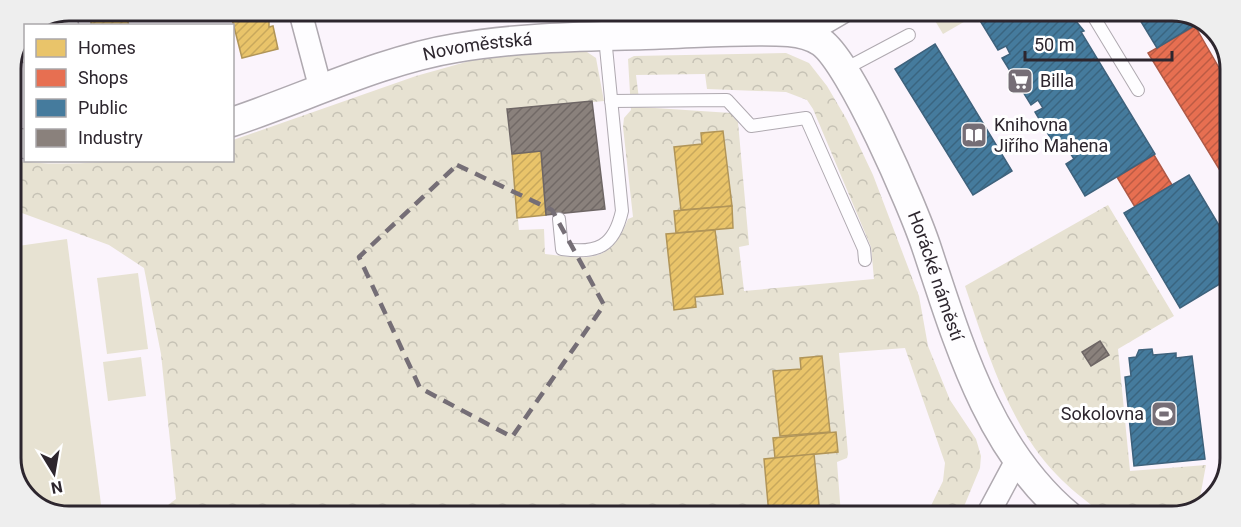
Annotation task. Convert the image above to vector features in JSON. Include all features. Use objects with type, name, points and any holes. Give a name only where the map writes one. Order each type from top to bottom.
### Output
[{"type":"street","points":[[303,21],[321,90]]},
{"type":"street","name":"Novoměstská","points":[[234,121],[401,63],[455,48],[542,38],[759,32],[801,24]]},
{"type":"street","name":"Horácké náměstí","points":[[801,24],[827,47],[843,70],[892,163],[924,240],[978,388],[997,429],[1017,460],[1058,506]]},
{"type":"street","points":[[992,506],[1017,460]]},
{"type":"lane","points":[[1096,21],[1138,90]]},
{"type":"lane","points":[[843,70],[909,35]]},
{"type":"lane","points":[[559,219],[562,249],[584,252],[607,244],[618,229],[622,211],[605,37]]},
{"type":"lane","points":[[611,101],[727,100],[751,126],[806,118],[864,249],[865,260]]},
{"type":"highlighted area","points":[[457,165],[552,210],[604,305],[512,437],[420,388],[359,257]]},
{"type":"green space","points":[[935,21],[966,21],[943,34]]},
{"type":"green space","points":[[569,49],[584,50],[596,58],[604,101],[507,110],[519,230],[544,229],[545,254],[585,257],[605,252],[621,234],[628,219],[633,217],[623,127],[624,118],[631,110],[628,59],[634,56],[786,53],[809,63],[827,86],[847,120],[873,175],[919,296],[928,346],[950,400],[976,439],[981,456],[980,468],[964,506],[931,506],[943,481],[945,463],[905,348],[839,353],[848,454],[847,458],[837,462],[840,506],[166,506],[176,499],[161,354],[144,268],[109,245],[21,213],[21,161],[60,164],[234,162],[234,140],[416,76],[473,60]],"holes":[[[705,74],[707,89],[786,92],[807,100],[813,109],[871,247],[874,279],[744,291],[739,247],[749,245],[738,122],[731,113],[640,107],[636,75]]]},
{"type":"green space","points":[[1108,205],[1174,316],[1118,349],[1130,471],[1206,465],[1200,496],[1187,503],[1172,506],[1093,506],[1074,491],[1039,455],[1012,410],[991,360],[965,286]]},
{"type":"green space","points":[[67,239],[101,506],[60,505],[45,500],[29,484],[24,473],[21,461],[21,246]]},
{"type":"green space","points":[[138,273],[148,349],[107,354],[97,278]]},
{"type":"green space","points":[[141,357],[146,396],[108,401],[103,362]]},
{"type":"building: Homes","points":[[91,21],[128,21],[128,24],[91,24]]},
{"type":"building: Homes","points":[[233,21],[269,21],[269,27],[273,26],[278,49],[242,58]]},
{"type":"building: Homes","points":[[723,131],[732,206],[681,210],[674,147],[702,144],[701,133]]},
{"type":"building: Homes","points":[[541,151],[546,215],[517,218],[512,154]]},
{"type":"building: Homes","points":[[732,206],[733,228],[676,233],[674,211]]},
{"type":"building: Homes","points":[[715,230],[723,294],[695,297],[696,307],[674,310],[666,234]]},
{"type":"building: Homes","points":[[822,356],[830,432],[780,436],[773,371],[801,369],[800,358]]},
{"type":"building: Homes","points":[[836,432],[838,452],[775,458],[773,438]]},
{"type":"building: Homes","points":[[814,454],[819,506],[768,506],[764,459]]},
{"type":"building: Shops","points":[[1193,27],[1196,29],[1220,70],[1220,170],[1148,53]]},
{"type":"building: Shops","points":[[1154,155],[1172,185],[1135,207],[1117,177]]},
{"type":"building: Public","points":[[980,21],[1076,21],[1084,31],[1081,32],[1155,154],[1085,196],[1066,164],[1074,159],[1062,140],[1054,144],[1035,112],[1043,108],[1038,100],[1031,105],[1002,58],[1010,54],[1006,46],[998,50]]},
{"type":"building: Public","points":[[1141,21],[1172,21],[1193,27],[1157,48]]},
{"type":"building: Public","points":[[935,44],[1012,171],[973,195],[895,69]]},
{"type":"building: Public","points":[[1189,175],[1220,227],[1220,284],[1180,308],[1124,213]]},
{"type":"building: Public","name":"Sokolovna","points":[[1152,349],[1153,355],[1176,353],[1176,358],[1192,356],[1205,459],[1134,466],[1125,377],[1131,376],[1129,358],[1136,357],[1139,350]]},
{"type":"building: Industry","points":[[592,101],[605,209],[546,215],[541,151],[512,154],[507,109]]},
{"type":"building: Industry","points":[[1100,341],[1109,355],[1091,366],[1082,352]]},
{"type":"place","name":"Billa","points":[[1020,81]]},
{"type":"place","name":"Knihovna Jiřího Mahena","points":[[974,135]]},
{"type":"place","name":"Sokolovna","points":[[1164,414]]}]
